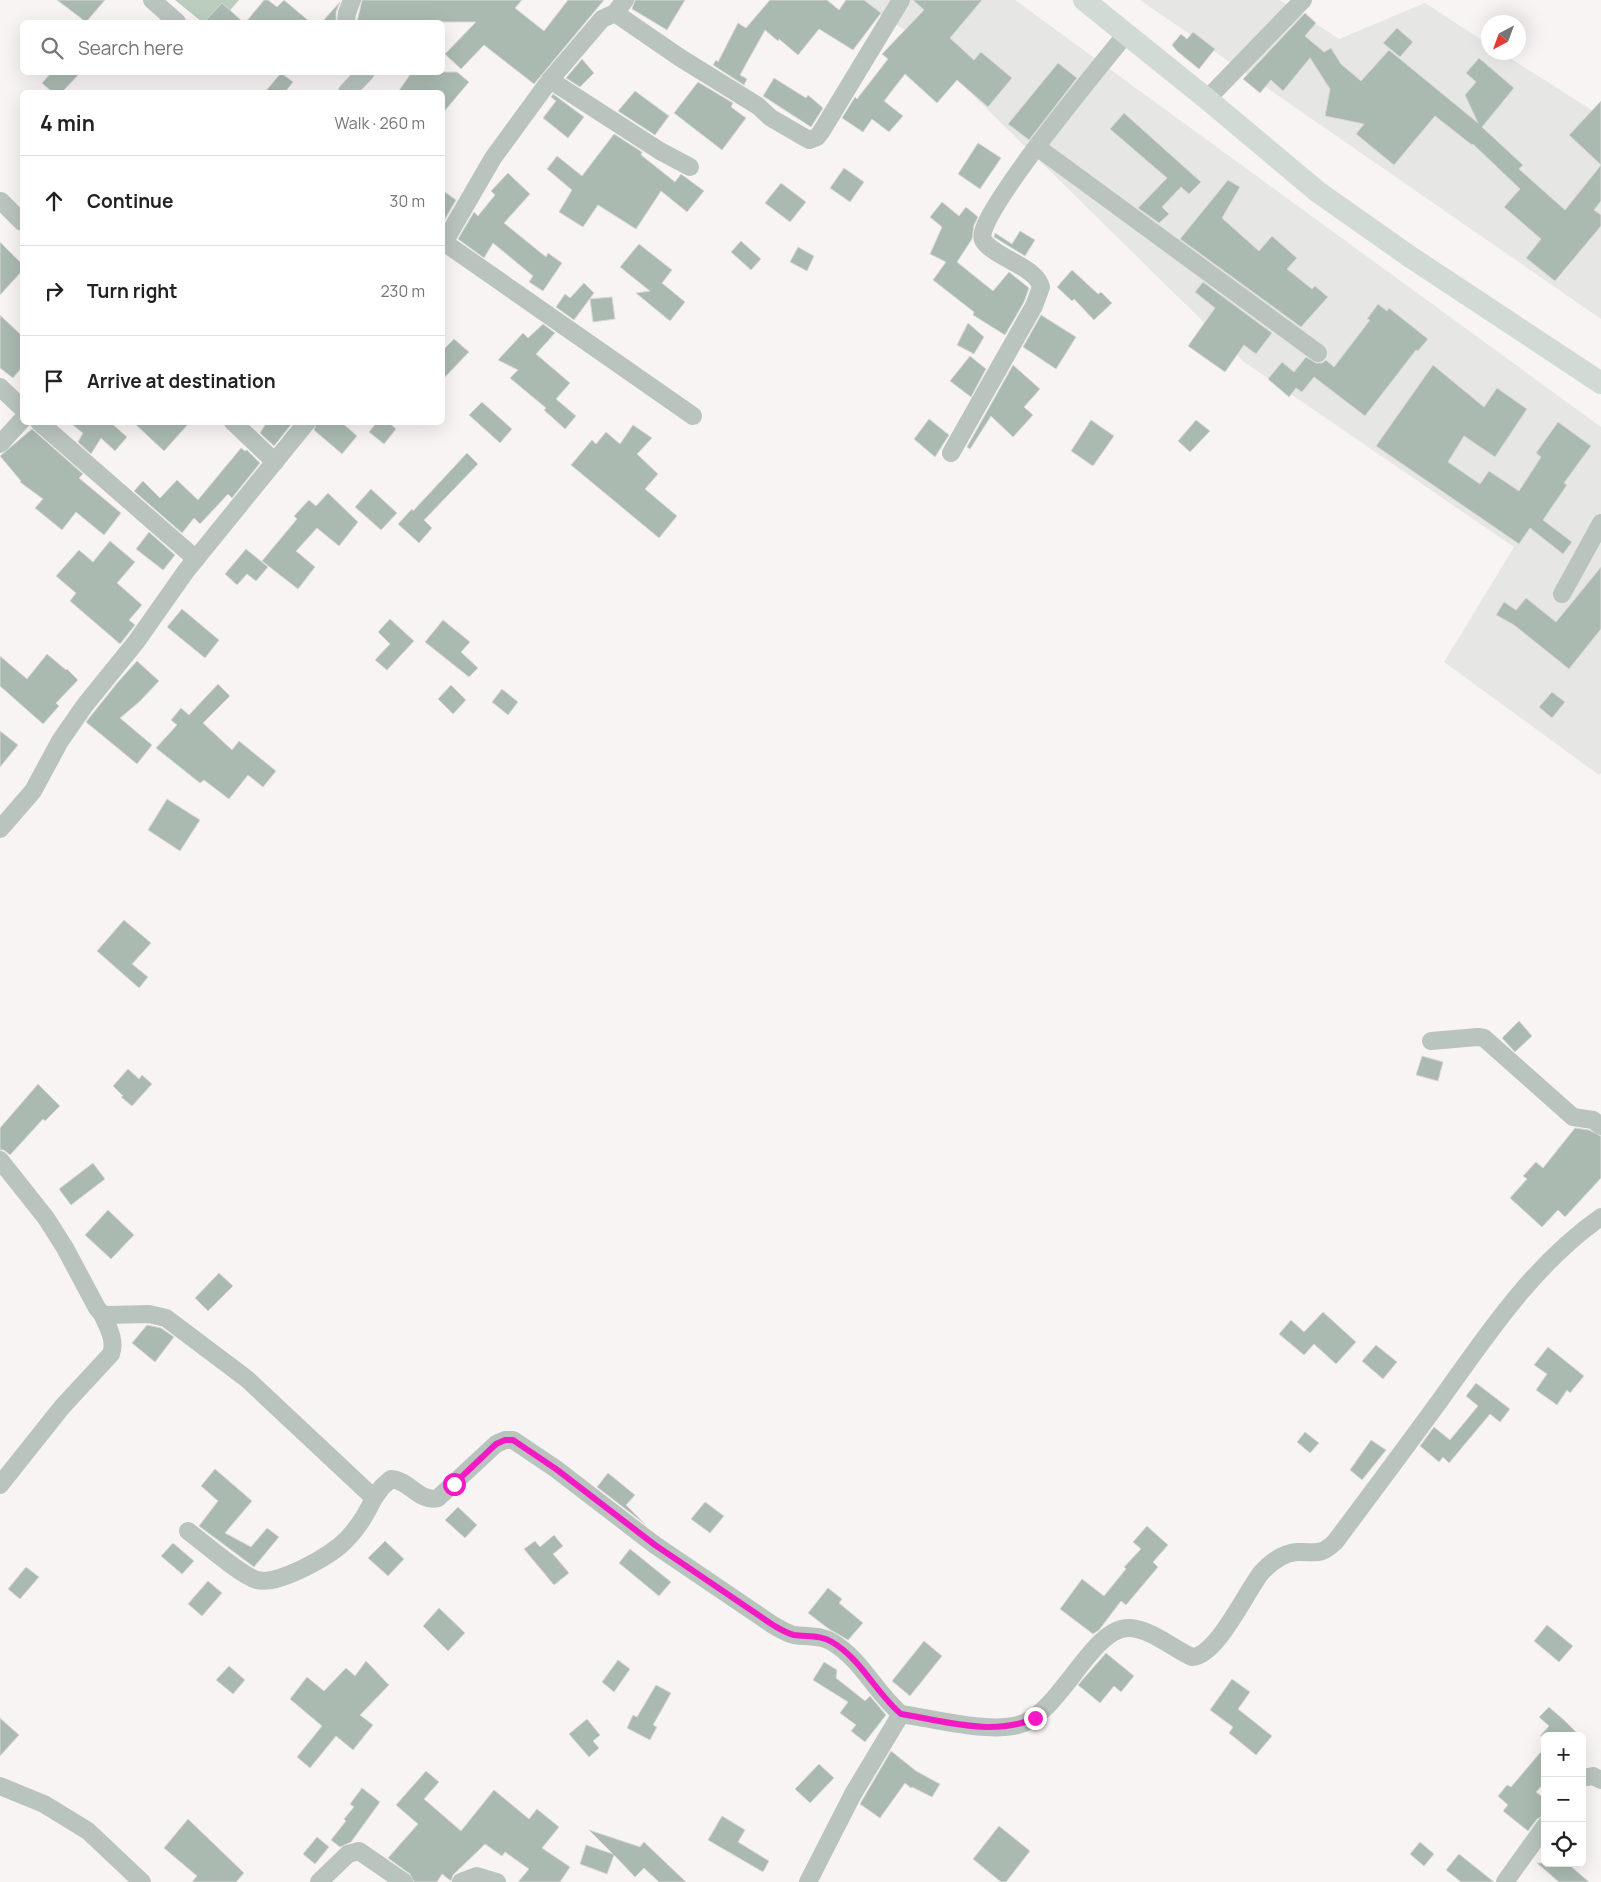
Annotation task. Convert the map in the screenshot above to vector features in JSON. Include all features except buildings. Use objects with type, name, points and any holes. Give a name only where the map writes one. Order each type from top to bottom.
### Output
[{"type":"main road","points":[[1084,0],[1318,192],[1409,256],[1601,382]]},
{"type":"street","points":[[152,0],[175,20]]},
{"type":"street","points":[[346,20],[346,13],[352,0]]},
{"type":"street","points":[[445,242],[493,158],[550,80],[602,19],[620,6],[679,57],[809,140],[817,137],[821,132],[900,0]]},
{"type":"street","points":[[1207,99],[1303,0]]},
{"type":"street","points":[[951,453],[1034,306],[1039,292],[1040,282],[1036,278],[994,250],[983,240],[981,235],[984,226],[1004,191],[1126,34]]},
{"type":"street","points":[[350,90],[363,75]]},
{"type":"street","points":[[550,80],[660,151],[690,168]]},
{"type":"street","points":[[1037,148],[1318,354]]},
{"type":"street","points":[[1,201],[20,220]]},
{"type":"street","points":[[445,245],[692,416]]},
{"type":"street","points":[[0,387],[20,406]]},
{"type":"street","points":[[0,444],[20,422]]},
{"type":"street","points":[[42,425],[196,559]]},
{"type":"street","points":[[236,425],[275,462]]},
{"type":"street","points":[[0,828],[33,791],[60,741],[84,705],[136,642],[196,559],[305,425]]},
{"type":"street","points":[[1562,594],[1601,523]]},
{"type":"street","points":[[1430,1040],[1484,1038],[1573,1117],[1593,1120],[1601,1126]]},
{"type":"street","points":[[0,1160],[46,1218],[65,1248],[102,1314],[114,1346],[111,1354],[62,1407],[0,1485]]},
{"type":"street","points":[[188,1531],[242,1572],[256,1580],[266,1582],[282,1577],[332,1552],[346,1540],[364,1518],[382,1487],[392,1479],[399,1480],[429,1499],[438,1498],[496,1444],[505,1440],[513,1440],[556,1469],[655,1545],[773,1625],[795,1635],[830,1640],[839,1646],[901,1714],[986,1728],[1019,1725],[1035,1718],[1046,1708],[1103,1640],[1115,1631],[1128,1628],[1144,1631],[1192,1657],[1198,1656],[1205,1652],[1226,1627],[1268,1566],[1280,1558],[1295,1552],[1317,1553],[1326,1550],[1335,1542],[1510,1304],[1552,1259],[1601,1217]]},
{"type":"street","points":[[102,1314],[149,1314],[166,1318],[247,1379],[374,1498]]},
{"type":"street","points":[[808,1882],[853,1794],[901,1714]]},
{"type":"street","points":[[1586,1777],[1593,1776],[1601,1780]]},
{"type":"street","points":[[0,1786],[44,1804],[88,1831],[142,1882]]},
{"type":"street","points":[[1505,1882],[1541,1832]]},
{"type":"street","points":[[319,1882],[348,1854],[359,1851],[404,1882]]},
{"type":"street","points":[[461,1882],[477,1876],[497,1882]]},
{"type":"shaded area","points":[[175,0],[239,0],[222,20],[200,20]]},
{"type":"shaded area","points":[[855,0],[1015,0],[1601,427],[1601,773],[1599,775],[1444,662],[1514,547],[1244,362],[910,33]]},
{"type":"shaded area","points":[[1140,0],[1280,0],[1339,39],[1425,3],[1481,39],[1481,60],[1513,60],[1601,116],[1601,319]]},
{"type":"route","points":[[454,1484],[496,1444],[505,1440],[513,1440],[556,1469],[655,1545],[773,1625],[795,1635],[830,1640],[839,1646],[901,1714],[986,1728],[1019,1725],[1035,1718]]}]
